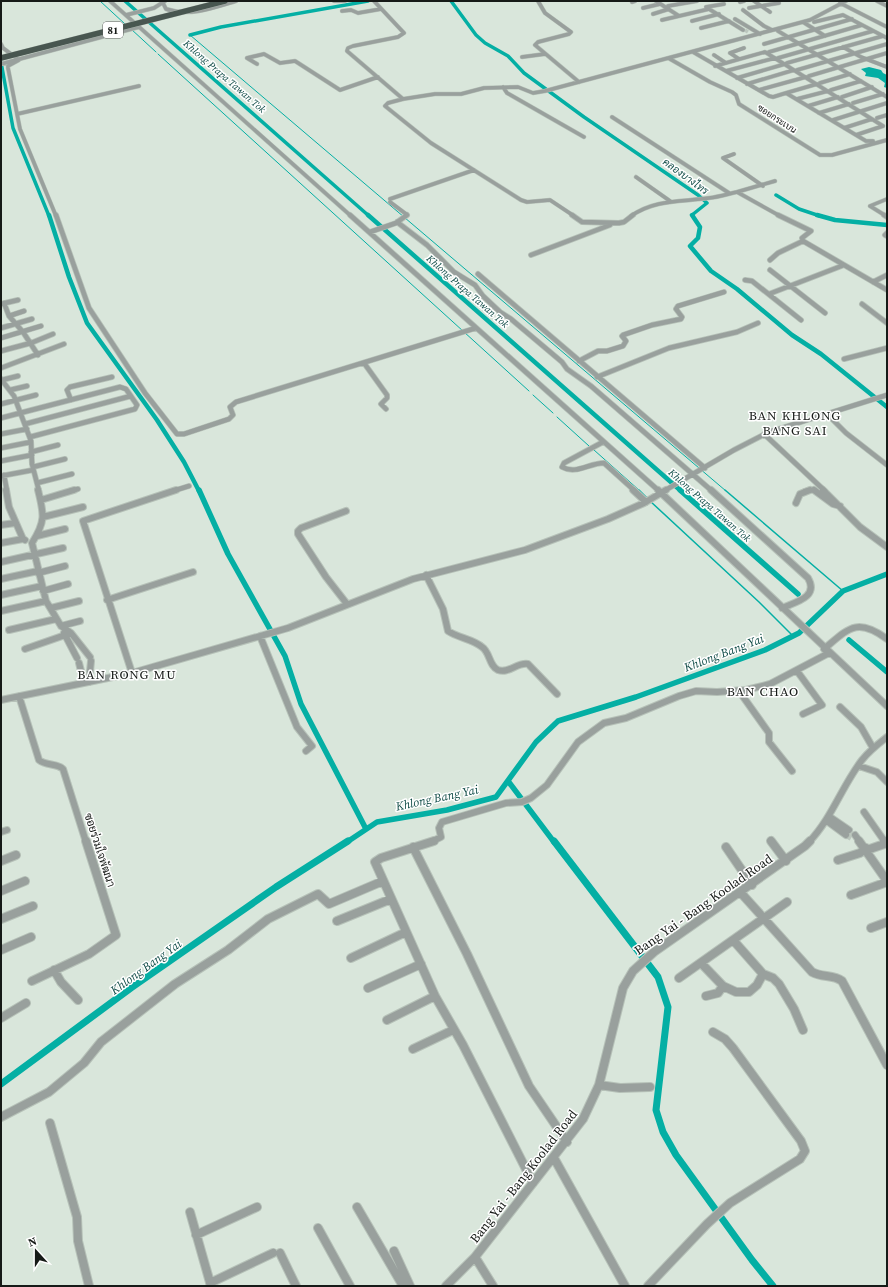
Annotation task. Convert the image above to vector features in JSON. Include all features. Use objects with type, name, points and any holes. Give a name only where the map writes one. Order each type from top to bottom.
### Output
[{"type":"highway","name":"81","points":[[1,52],[205,1]]},
{"type":"highway","name":"81","points":[[1,58],[225,1]]},
{"type":"street","points":[[110,1],[371,232],[661,494],[792,616],[826,651],[887,706]]},
{"type":"street","points":[[127,15],[154,8],[164,2],[166,9],[171,12],[190,12],[236,1]]},
{"type":"street","points":[[334,1],[345,1]]},
{"type":"street","points":[[374,1],[403,30],[404,34],[353,46],[347,50],[403,99]]},
{"type":"street","points":[[538,1],[545,13],[571,32],[536,43],[535,45],[579,82]]},
{"type":"street","points":[[656,1],[678,14],[709,9],[753,36],[778,31],[815,19],[843,2],[887,27]]},
{"type":"street","points":[[653,14],[669,8],[698,1],[706,7]]},
{"type":"street","points":[[754,1],[770,12]]},
{"type":"street","points":[[877,1],[887,6]]},
{"type":"street","points":[[749,8],[779,2]]},
{"type":"street","points":[[643,8],[660,4]]},
{"type":"street","points":[[662,20],[678,14],[724,4]]},
{"type":"street","points":[[342,11],[351,10],[360,13],[381,8]]},
{"type":"street","points":[[743,10],[764,26],[772,30]]},
{"type":"street","points":[[836,16],[838,12]]},
{"type":"street","points":[[692,21],[719,14]]},
{"type":"street","points":[[811,22],[843,15],[885,37]]},
{"type":"street","points":[[735,19],[760,34]]},
{"type":"street","points":[[764,44],[852,19]]},
{"type":"street","points":[[701,28],[723,26],[730,22]]},
{"type":"street","points":[[612,223],[582,222],[550,200],[527,202],[521,200],[431,143],[385,106],[403,99],[435,94],[461,94],[481,88],[521,88],[533,93],[545,91],[772,30],[800,24],[867,59],[887,67]]},
{"type":"street","points":[[769,52],[862,25]]},
{"type":"street","points":[[1,64],[139,26]]},
{"type":"street","points":[[778,31],[885,95]]},
{"type":"street","points":[[726,71],[873,31]]},
{"type":"street","points":[[736,78],[844,47],[885,37]]},
{"type":"street","points":[[1,44],[3,48],[19,60]]},
{"type":"street","points":[[747,84],[887,44]]},
{"type":"street","points":[[740,59],[730,53],[744,48]]},
{"type":"street","points":[[693,52],[715,66],[770,96],[786,93],[850,74]]},
{"type":"street","points":[[715,66],[765,52],[829,90],[883,126],[856,135]]},
{"type":"street","points":[[759,90],[887,53]]},
{"type":"street","points":[[256,64],[247,58],[264,54],[280,63],[294,60],[339,90],[348,88],[377,76]]},
{"type":"street","points":[[522,57],[545,54]]},
{"type":"street","points":[[699,56],[707,54]]},
{"type":"street","points":[[714,55],[726,63]]},
{"type":"street","name":"ซอยกระเบน","points":[[670,58],[710,82],[732,92],[736,95],[736,101],[739,104],[820,155],[832,155],[887,140]]},
{"type":"street","points":[[19,60],[8,66],[8,68],[20,129],[63,234],[76,274],[91,312],[145,392],[177,434],[184,434],[229,419],[233,415],[230,407],[236,402],[476,328]]},
{"type":"street","points":[[880,64],[887,62]]},
{"type":"street","points":[[797,100],[861,81]]},
{"type":"street","points":[[17,114],[139,86]]},
{"type":"street","points":[[503,87],[508,93],[584,137]]},
{"type":"street","points":[[808,106],[872,88]]},
{"type":"street","points":[[786,93],[833,120],[867,142],[887,136]]},
{"type":"street","points":[[819,113],[885,95]]},
{"type":"street","points":[[833,120],[887,103]]},
{"type":"street","points":[[877,118],[887,115]]},
{"type":"street","points":[[612,117],[729,193]]},
{"type":"street","points":[[844,128],[872,119]]},
{"type":"street","points":[[734,154],[723,158],[763,186]]},
{"type":"street","points":[[371,232],[397,223],[404,219],[407,215],[390,200],[474,170]]},
{"type":"street","points":[[636,177],[670,201]]},
{"type":"street","points":[[531,254],[612,223],[626,220],[644,208],[670,201],[710,198],[763,186],[775,181]]},
{"type":"street","points":[[737,192],[780,217],[812,231],[802,238],[803,242]]},
{"type":"street","points":[[887,199],[870,206],[887,217]]},
{"type":"street","points":[[881,214],[887,211]]},
{"type":"street","points":[[397,223],[427,245],[454,272],[475,285],[483,296],[500,312],[562,362],[567,369],[591,386],[812,582],[812,590],[808,595],[782,608]]},
{"type":"street","points":[[770,260],[778,253],[803,242]]},
{"type":"street","points":[[803,242],[887,290]]},
{"type":"street","points":[[769,294],[844,265]]},
{"type":"street","points":[[770,270],[824,313]]},
{"type":"street","points":[[478,274],[702,469]]},
{"type":"street","points":[[873,282],[887,275]]},
{"type":"street","points":[[745,280],[752,281],[801,320]]},
{"type":"street","points":[[579,361],[598,351],[607,351],[623,346],[626,341],[622,336],[623,335],[652,325],[681,319],[682,317],[676,309],[678,306],[724,292]]},
{"type":"street","points":[[18,300],[2,304],[24,333],[38,355]]},
{"type":"street","points":[[862,304],[887,323]]},
{"type":"street","points":[[1,316],[24,310]]},
{"type":"street","points":[[1,328],[32,319]]},
{"type":"street","points":[[597,377],[670,348],[737,332],[758,323]]},
{"type":"street","points":[[1,338],[24,333],[41,326]]},
{"type":"street","points":[[1,351],[31,343],[54,334]]},
{"type":"street","points":[[1,368],[64,344]]},
{"type":"street","points":[[844,359],[887,348]]},
{"type":"street","points":[[364,363],[387,396],[381,404],[386,409]]},
{"type":"street","points":[[18,376],[2,380],[16,400],[26,427],[30,440],[33,468],[41,500],[43,517],[37,536],[32,543],[34,555],[46,601],[62,627],[90,659],[86,682]]},
{"type":"street","points":[[71,400],[67,390],[70,387],[112,377]]},
{"type":"street","points":[[1,389],[27,386]]},
{"type":"street","points":[[1,418],[120,387],[126,389],[137,405],[135,409],[1,448]]},
{"type":"street","points":[[1,404],[36,395]]},
{"type":"street","points":[[1,434],[131,396]]},
{"type":"street","points":[[1,700],[132,673],[285,629],[400,583],[525,550],[608,519],[648,501],[764,434],[884,396]]},
{"type":"street","points":[[828,414],[846,433],[887,466]]},
{"type":"street","points":[[764,434],[860,527],[887,547]]},
{"type":"street","points":[[603,442],[564,463],[562,467],[567,470],[572,470],[597,463],[604,463],[648,501]]},
{"type":"street","points":[[1,461],[31,454],[58,445]]},
{"type":"street","points":[[23,539],[15,523],[3,491],[3,475],[65,459]]},
{"type":"street","points":[[37,483],[72,474]]},
{"type":"street","points":[[132,673],[107,600],[83,521],[189,486]]},
{"type":"street","points":[[41,500],[78,489]]},
{"type":"street","points":[[796,503],[797,496],[801,493],[814,490],[833,504],[840,506]]},
{"type":"street","points":[[1,508],[9,507]]},
{"type":"street","points":[[43,517],[83,507]]},
{"type":"street","points":[[346,512],[301,528],[298,531],[298,534],[326,577],[347,604]]},
{"type":"street","points":[[1,525],[15,523]]},
{"type":"street","points":[[37,536],[65,529]]},
{"type":"street","points":[[1,543],[23,539],[32,543]]},
{"type":"street","points":[[1,562],[63,548]]},
{"type":"street","points":[[1,579],[64,566]]},
{"type":"street","points":[[107,600],[193,572]]},
{"type":"street","points":[[426,575],[443,609],[448,631],[483,647],[493,667],[497,670],[505,671],[522,663],[528,664],[557,694]]},
{"type":"street","points":[[1,595],[68,584]]},
{"type":"street","points":[[1,611],[46,601]]},
{"type":"street","points":[[51,608],[79,601]]},
{"type":"street","points":[[9,630],[56,619]]},
{"type":"street","points":[[62,627],[80,621]]},
{"type":"street","points":[[533,1183],[463,1045],[453,1030],[435,996],[375,864],[376,860],[441,837],[439,828],[442,822],[506,803],[522,802],[531,798],[547,785],[578,742],[604,723],[626,718],[679,696],[696,691],[740,691],[770,684],[797,671],[826,651],[839,635],[850,628],[865,626],[874,629],[887,639]]},
{"type":"street","points":[[68,634],[86,682]]},
{"type":"street","points":[[25,649],[68,634]]},
{"type":"street","points":[[260,636],[297,727],[312,746],[306,751]]},
{"type":"street","points":[[797,671],[822,705],[803,714]]},
{"type":"street","points":[[740,691],[769,733],[769,742],[792,771]]},
{"type":"street","name":"ซอยร่วมใจพัฒนา","points":[[19,696],[39,760],[44,764],[60,766],[63,769],[116,935],[89,954],[32,981]]},
{"type":"street","points":[[840,707],[861,728],[873,748]]},
{"type":"street","name":"Bang Yai - Bang Koolad Road","points":[[446,1286],[475,1257],[567,1142],[583,1119],[599,1085],[620,994],[629,975],[638,964],[654,952],[741,893],[786,861],[813,839],[828,819],[859,766],[873,748],[887,737]]},
{"type":"street","points":[[859,766],[876,772],[887,782]]},
{"type":"street","points":[[838,860],[886,843],[864,812]]},
{"type":"street","points":[[828,819],[852,836],[866,849],[887,882],[851,895]]},
{"type":"street","points":[[771,840],[786,861]]},
{"type":"street","points":[[413,847],[467,954],[529,1086],[567,1142]]},
{"type":"street","points":[[726,847],[752,885]]},
{"type":"street","points":[[1,861],[16,855]]},
{"type":"street","points":[[1,891],[25,881]]},
{"type":"street","points":[[1,1116],[48,1092],[84,1064],[101,1042],[114,1030],[175,984],[228,950],[268,919],[318,894],[329,904],[383,881]]},
{"type":"street","points":[[741,893],[763,919],[815,974],[833,975],[842,981],[887,1065]]},
{"type":"street","points":[[337,922],[391,899]]},
{"type":"street","points":[[679,978],[787,902]]},
{"type":"street","points":[[1,919],[33,906]]},
{"type":"street","points":[[871,928],[887,922]]},
{"type":"street","points":[[351,958],[406,932]]},
{"type":"street","points":[[1,950],[31,937]]},
{"type":"street","points":[[733,940],[763,974],[773,978],[779,984],[794,1009],[803,1030]]},
{"type":"street","points":[[701,963],[723,986],[736,992],[749,992],[757,985],[763,974]]},
{"type":"street","points":[[368,988],[421,964]]},
{"type":"street","points":[[54,970],[62,982],[78,1000]]},
{"type":"street","points":[[706,996],[722,991],[723,986]]},
{"type":"street","points":[[387,1020],[435,996]]},
{"type":"street","points":[[1,1018],[26,1003]]},
{"type":"street","points":[[413,1049],[453,1030]]},
{"type":"street","points":[[648,1286],[730,1203],[800,1159],[805,1151],[801,1141],[734,1048],[725,1039],[713,1032]]},
{"type":"street","points":[[599,1085],[615,1088],[650,1088]]},
{"type":"street","points":[[50,1123],[77,1217],[78,1241],[89,1286]]},
{"type":"street","points":[[554,1158],[625,1286]]},
{"type":"street","points":[[196,1235],[257,1207]]},
{"type":"street","points":[[357,1207],[403,1286]]},
{"type":"street","points":[[190,1212],[211,1285],[277,1253],[296,1286]]},
{"type":"street","points":[[318,1228],[350,1286]]},
{"type":"street","points":[[394,1250],[410,1286]]},
{"type":"street","points":[[475,1257],[493,1286]]},
{"type":"water","points":[[869,67],[881,70],[887,75],[887,88],[884,87],[885,83],[878,78],[865,76],[866,73],[861,69]]},
{"type":"waterway","points":[[100,1],[125,24]]},
{"type":"waterway","name":"Khlong Prapa Tawan Tok","points":[[125,1],[369,216]]},
{"type":"waterway","points":[[190,35],[221,27],[368,1]]},
{"type":"waterway","name":"คลองบางไทร","points":[[451,1],[476,35],[485,43],[508,56],[524,73],[584,117],[698,195],[707,203],[692,215]]},
{"type":"waterway","points":[[131,29],[156,52]]},
{"type":"waterway","points":[[190,35],[726,491]]},
{"type":"waterway","points":[[158,54],[529,391]]},
{"type":"waterway","points":[[1,62],[13,128],[49,216]]},
{"type":"waterway","points":[[776,195],[799,209],[817,215]]},
{"type":"waterway","points":[[49,215],[69,277],[87,323],[157,420],[184,462],[199,491]]},
{"type":"waterway","name":"Khlong Prapa Tawan Tok","points":[[368,215],[681,491]]},
{"type":"waterway","name":"คลองบางไทร","points":[[692,215],[700,227],[698,238],[690,246],[711,271],[737,289],[792,335],[821,354],[887,407]]},
{"type":"waterway","points":[[817,215],[835,220],[887,225]]},
{"type":"waterway","points":[[533,395],[553,413]]},
{"type":"waterway","points":[[557,417],[589,446]]},
{"type":"waterway","points":[[594,450],[640,491]]},
{"type":"waterway","points":[[199,490],[228,554],[285,656],[301,704],[366,829]]},
{"type":"waterway","name":"Khlong Prapa Tawan Tok","points":[[680,490],[798,594]]},
{"type":"waterway","points":[[725,490],[843,591]]},
{"type":"waterway","points":[[640,491],[647,498]]},
{"type":"waterway","points":[[650,501],[759,602],[793,636]]},
{"type":"waterway","name":"Khlong Bang Yai","points":[[347,842],[377,822],[447,810],[496,797],[536,742],[558,721],[636,697],[765,650],[799,633],[843,591],[887,574]]},
{"type":"waterway","name":"Khlong Prapa Tawan Tok","points":[[849,640],[887,672]]},
{"type":"waterway","points":[[508,781],[554,842]]},
{"type":"waterway","name":"Khlong Bang Yai","points":[[1,1084],[131,988],[276,887],[348,841]]},
{"type":"waterway","points":[[554,841],[658,977],[668,1007],[656,1110],[663,1132],[676,1155],[752,1260],[773,1286]]},
{"type":"tunnel","points":[[846,835],[853,839]]},
{"type":"district","name":"BAN KHLONG BANG SAI","points":[[795,422]]},
{"type":"district","name":"BAN RONG MU","points":[[127,674]]},
{"type":"district","name":"BAN CHAO","points":[[763,691]]}]
